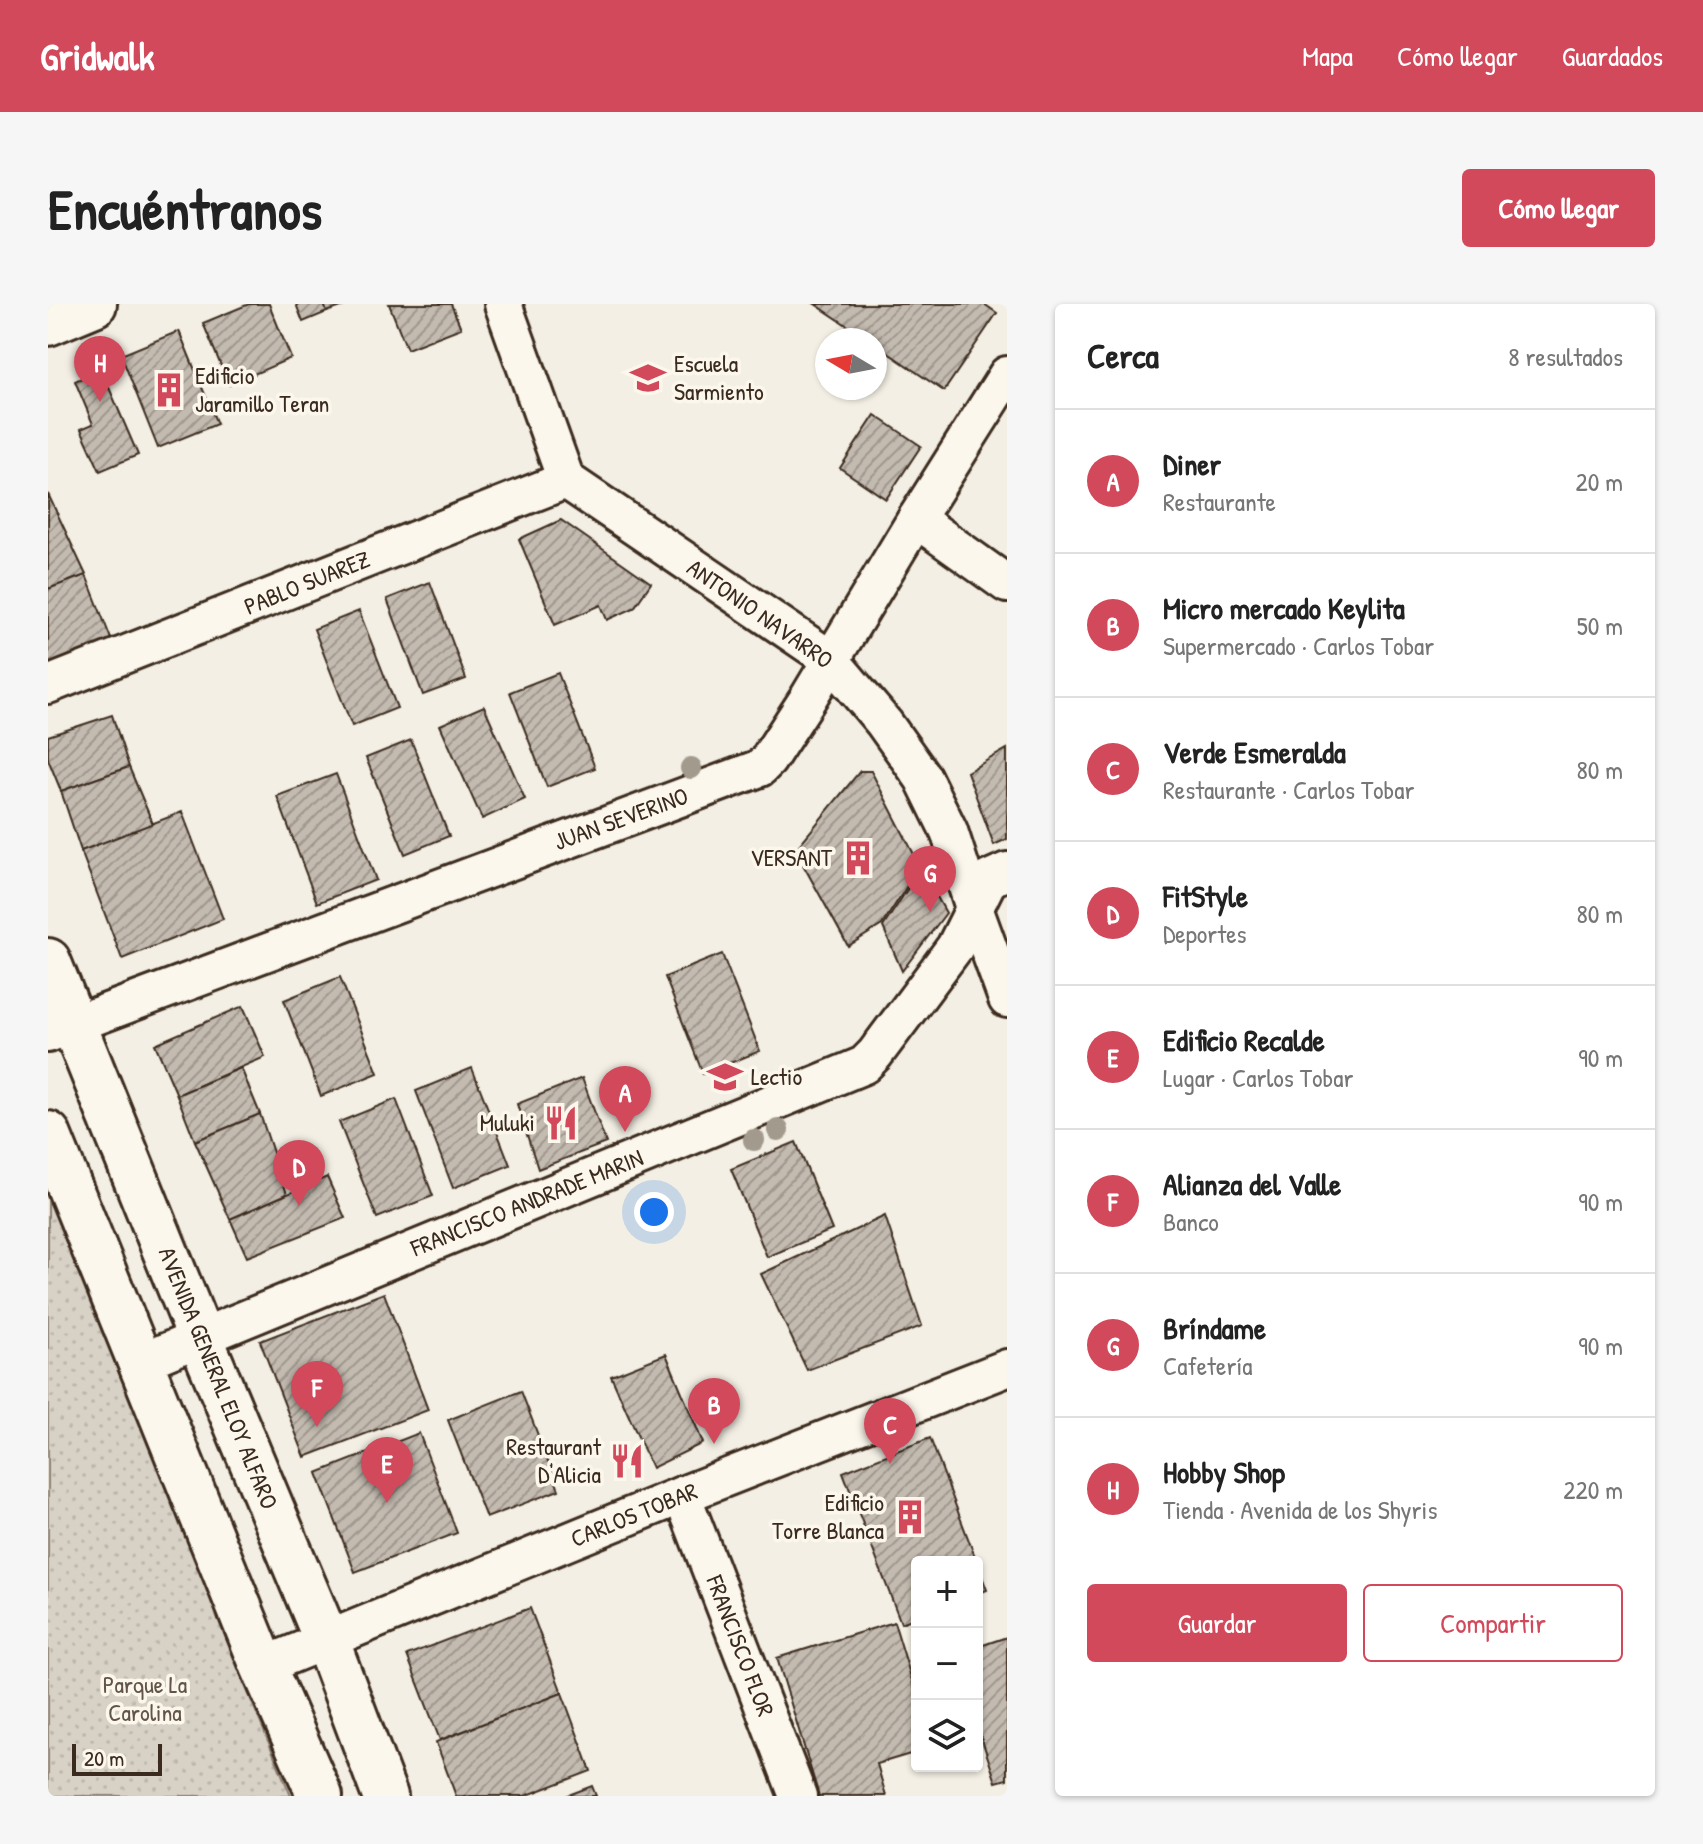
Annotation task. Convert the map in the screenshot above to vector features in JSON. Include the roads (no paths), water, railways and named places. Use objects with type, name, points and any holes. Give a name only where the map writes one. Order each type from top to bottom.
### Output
[{"type":"main road","points":[[48,323],[94,304]]},
{"type":"main road","name":"AVENIDA GENERAL ELOY ALFARO","points":[[48,961],[61,1029],[200,1337],[326,1639],[385,1796]]},
{"type":"main road","points":[[48,1134],[263,1666],[320,1796]]},
{"type":"street","points":[[503,304],[566,480]]},
{"type":"street","name":"JUAN SEVERINO","points":[[61,1029],[760,768],[807,700],[1007,375]]},
{"type":"street","name":"ANTONIO NAVARRO","points":[[566,480],[830,659],[884,723],[923,778],[949,831],[1007,999]]},
{"type":"street","name":"PABLO SUAREZ","points":[[48,685],[566,480]]},
{"type":"street","points":[[916,519],[1007,584]]},
{"type":"street","name":"FRANCISCO ANDRADE MARIN","points":[[141,1362],[864,1065],[955,947],[989,879],[1007,871]]},
{"type":"street","name":"CARLOS TOBAR","points":[[263,1666],[682,1495],[1007,1368]]},
{"type":"street","name":"FRANCISCO FLOR","points":[[682,1495],[798,1796]]},
{"type":"place","name":"Escuela Sarmiento","points":[[648,378]]},
{"type":"place","name":"Edificio Jaramillo Teran","points":[[169,390]]},
{"type":"place","name":"Hobby Shop","points":[[100,402]]},
{"type":"place","name":"VERSANT","points":[[858,858]]},
{"type":"place","name":"Bríndame","points":[[930,912]]},
{"type":"place","name":"Lectio","points":[[725,1077]]},
{"type":"place","name":"Muluki","points":[[561,1123]]},
{"type":"place","name":"Diner","points":[[625,1132]]},
{"type":"place","name":"FitStyle","points":[[299,1206]]},
{"type":"place","name":"Alianza del Valle","points":[[317,1427]]},
{"type":"place","name":"Micro mercado Keylita","points":[[714,1444]]},
{"type":"place","name":"Restaurant D'Alicia","points":[[627,1461]]},
{"type":"place","name":"Verde Esmeralda","points":[[890,1464]]},
{"type":"place","name":"Edificio Recalde","points":[[387,1503]]},
{"type":"place","name":"Edificio Torre Blanca","points":[[910,1517]]},
{"type":"park label","name":"Parque La Carolina","points":[[145,1699]]}]
